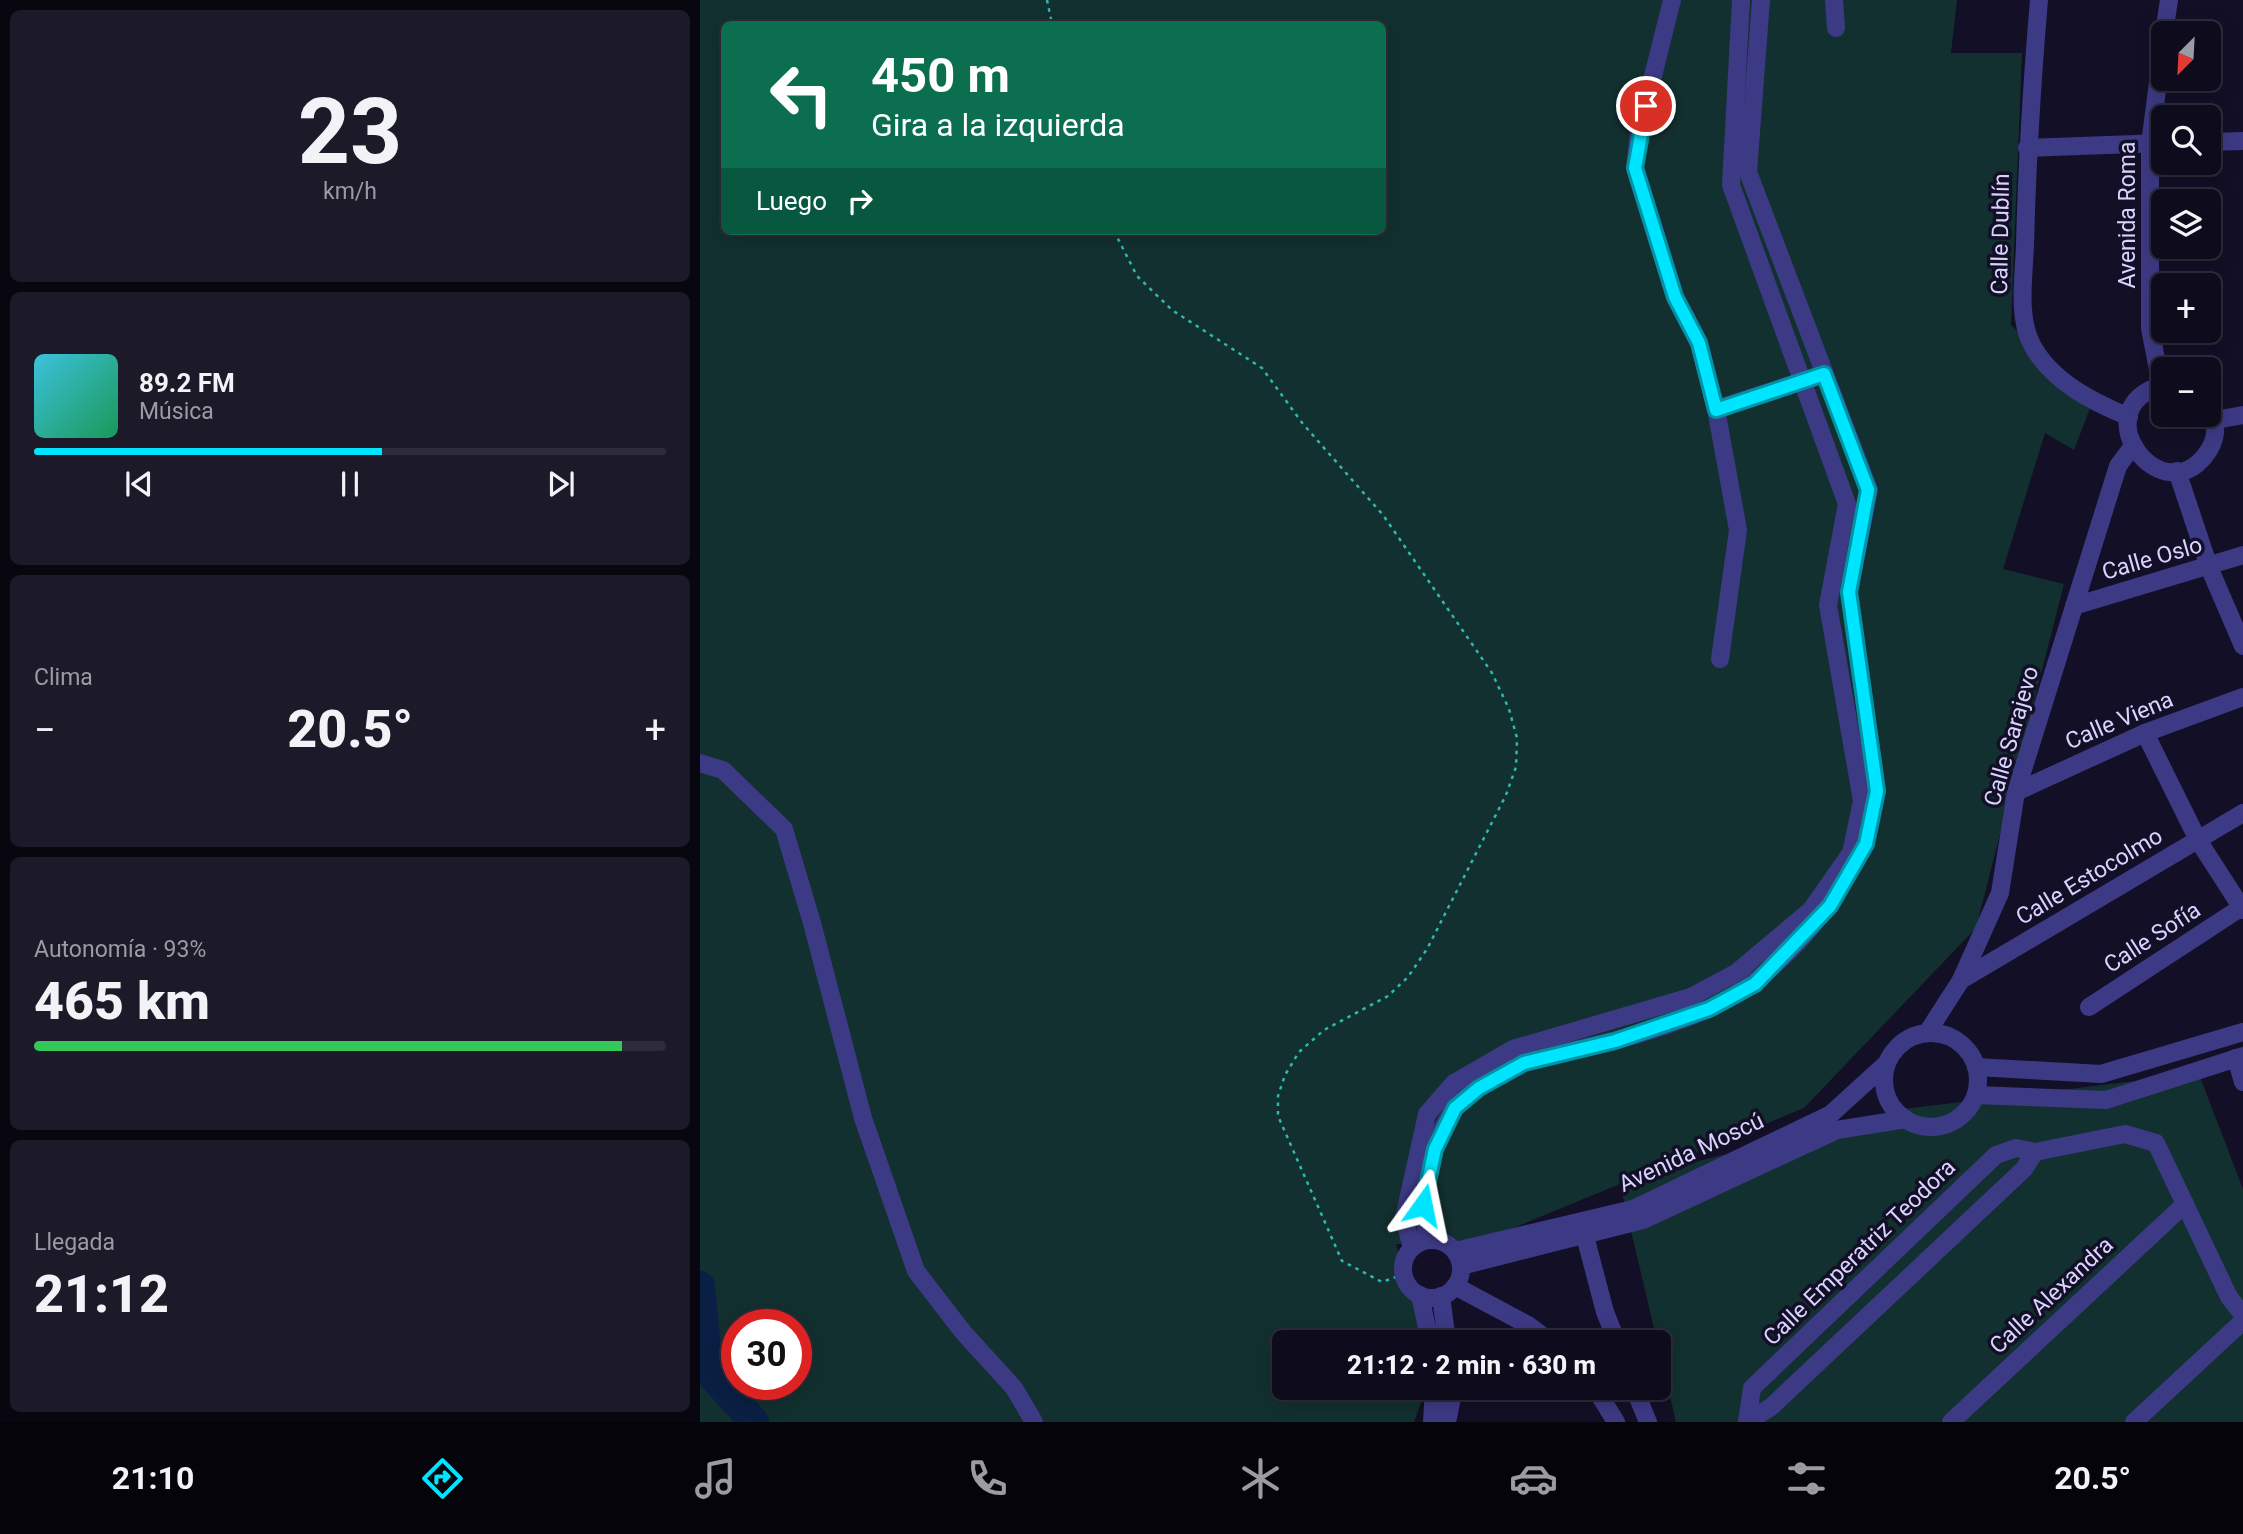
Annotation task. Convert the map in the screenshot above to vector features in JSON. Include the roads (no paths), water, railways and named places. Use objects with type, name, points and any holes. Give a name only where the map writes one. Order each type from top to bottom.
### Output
[{"type":"street","points":[[1672,0],[1639,132],[1635,168],[1675,297],[1699,343],[1716,410],[1738,530],[1720,659]]},
{"type":"street","points":[[1548,1048],[1615,1041],[1709,1009],[1755,984],[1830,906],[1866,844],[1877,791],[1856,723],[1828,605],[1847,504],[1731,185],[1741,0]]},
{"type":"street","points":[[1427,1330],[1420,1295],[1407,1283],[1404,1260],[1420,1244],[1423,1205],[1435,1149],[1455,1108],[1479,1088],[1548,1048],[1691,997],[1736,973],[1811,910],[1851,853],[1862,801],[1849,592],[1868,490],[1748,172],[1761,0]]},
{"type":"street","points":[[1834,0],[1836,28]]},
{"type":"street","name":"Calle Dublín","points":[[2039,0],[2027,148],[2023,306],[2032,344],[2063,380],[2091,401],[2129,417]]},
{"type":"street","points":[[2166,21],[2169,0]]},
{"type":"street","points":[[2221,142],[2243,141]]},
{"type":"street","points":[[2027,148],[2151,143]]},
{"type":"street","name":"Avenida Roma","points":[[2155,175],[2150,328],[2156,357]]},
{"type":"street","points":[[1716,410],[1824,374]]},
{"type":"street","points":[[2151,391],[2141,397],[2129,417],[2128,432],[2132,447],[2151,466],[2177,471],[2203,459],[2215,434],[2214,427]]},
{"type":"street","points":[[2221,413],[2243,415]]},
{"type":"street","name":"Calle Sarajevo","points":[[1927,1033],[1961,980],[2000,893],[2016,792],[2118,466],[2132,447]]},
{"type":"street","points":[[2177,471],[2210,567],[2243,646]]},
{"type":"street","name":"Calle Oslo","points":[[2074,606],[2243,555]]},
{"type":"street","name":"Calle Viena","points":[[2016,792],[2145,733],[2243,697]]},
{"type":"street","points":[[2145,733],[2198,840],[2242,909]]},
{"type":"street","points":[[700,763],[723,770],[784,829],[812,923],[863,1118],[916,1271],[963,1332],[1014,1388],[1034,1422]]},
{"type":"street","name":"Calle Estocolmo","points":[[1961,980],[2243,813]]},
{"type":"street","name":"Calle Sofía","points":[[2089,1007],[2242,909]]},
{"type":"street","points":[[1702,991],[1709,1009]]},
{"type":"street","points":[[1976,1067],[2101,1074],[2243,1032]]},
{"type":"street","points":[[1927,1033],[1944,1034],[1958,1041],[1969,1053],[1976,1067],[1976,1095],[1969,1108],[1945,1125],[1930,1127],[1906,1119],[1892,1106],[1885,1093],[1887,1063],[1902,1042],[1927,1033]]},
{"type":"street","points":[[1976,1095],[2106,1100],[2239,1057],[2243,1082]]},
{"type":"street","name":"Avenida Moscú","points":[[1458,1259],[1633,1209],[1724,1174],[1834,1122],[1887,1063]]},
{"type":"street","name":"Avenida Moscú","points":[[1834,1122],[1906,1119]]},
{"type":"street","name":"Calle Emperatriz Teodora","points":[[1747,1422],[1752,1388],[1996,1156],[2016,1148],[2035,1153],[2125,1135],[2157,1143],[2185,1204]]},
{"type":"street","name":"Calle Emperatriz Teodora","points":[[1747,1422],[1781,1398],[2024,1169],[2035,1153]]},
{"type":"street","name":"Avenida Moscú","points":[[1458,1259],[1585,1237],[1643,1220],[1724,1174]]},
{"type":"street","points":[[2185,1204],[2229,1297],[2243,1315]]},
{"type":"street","name":"Calle Alexandra","points":[[1951,1422],[2185,1204]]},
{"type":"street","points":[[1585,1237],[1612,1330]]},
{"type":"street","points":[[1420,1244],[1447,1244],[1458,1259],[1448,1291],[1447,1330]]},
{"type":"street","points":[[1420,1295],[1448,1291],[1535,1330]]},
{"type":"street","points":[[2134,1422],[2243,1321]]},
{"type":"street","points":[[1432,1422],[1433,1400]]},
{"type":"street","points":[[1447,1422],[1452,1400]]},
{"type":"street","points":[[1602,1400],[1614,1419],[1631,1400]]},
{"type":"street","points":[[1639,1400],[1648,1422]]},
{"type":"waterway","points":[[700,1286],[708,1371],[754,1422]]}]
